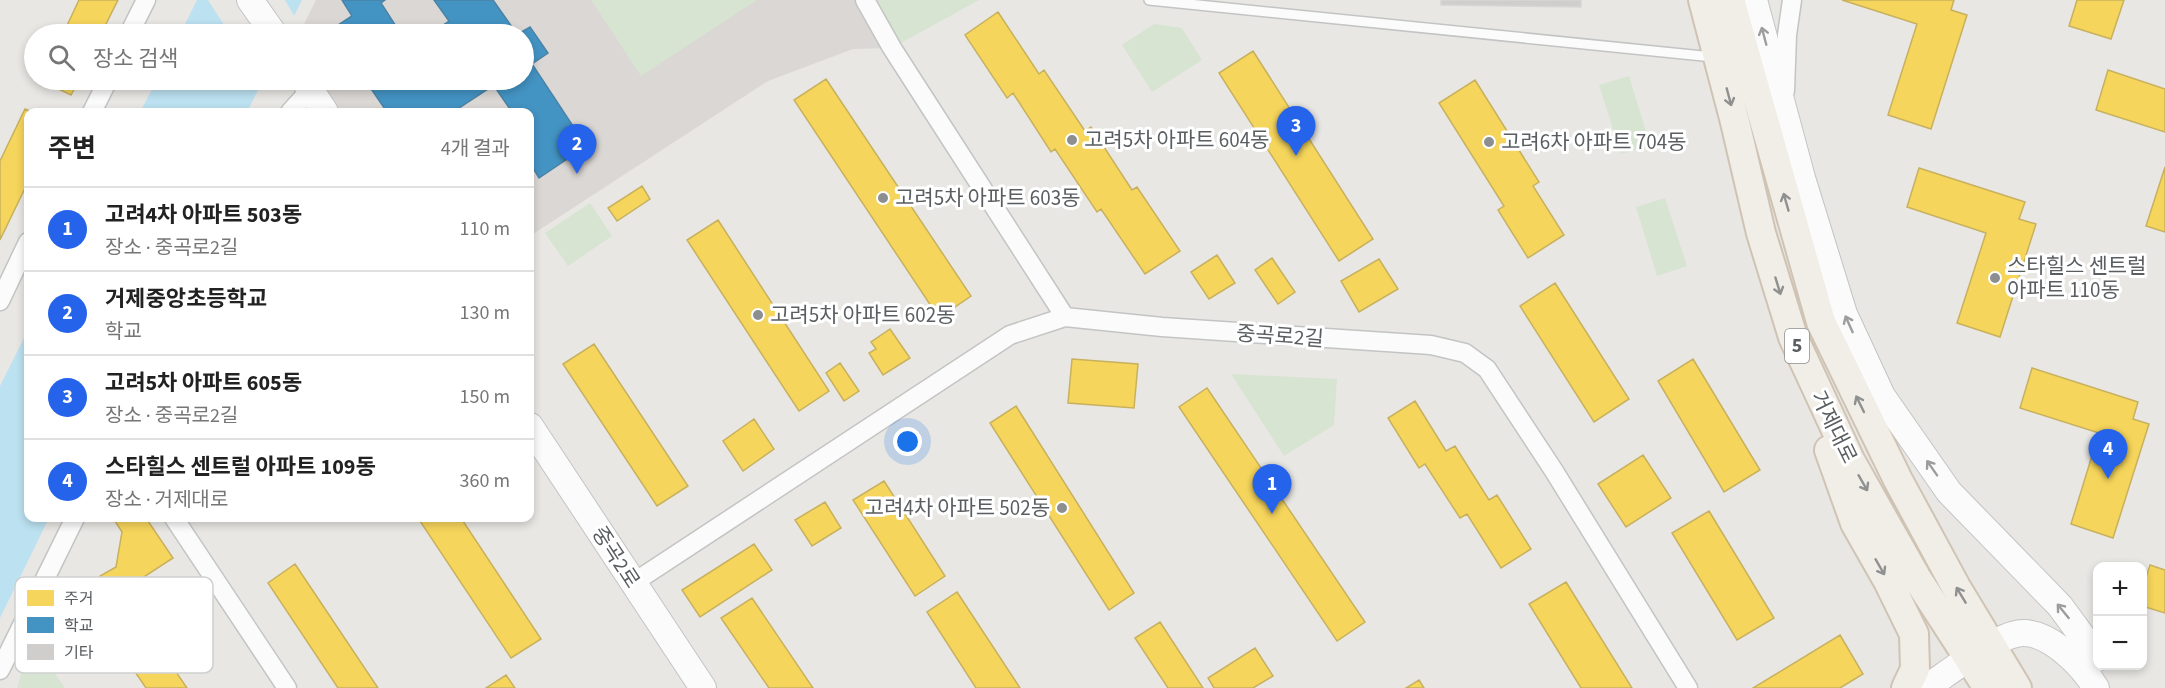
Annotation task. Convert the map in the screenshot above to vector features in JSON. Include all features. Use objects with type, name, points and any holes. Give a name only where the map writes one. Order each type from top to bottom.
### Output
[{"type":"main road","name":"거제대로","points":[[1703,0],[1761,233],[1793,338],[1809,375],[1850,460],[1916,577],[1979,652],[2017,688]]},
{"type":"main road","name":"거제대로","points":[[1730,0],[1821,322],[1898,480],[1956,587],[1979,652],[1988,688]]},
{"type":"main road","points":[[1809,375],[1818,419],[1855,524],[1888,581],[1914,634],[1915,669],[1906,688]]},
{"type":"street","points":[[134,24],[146,0]]},
{"type":"street","points":[[250,0],[267,24]]},
{"type":"street","points":[[633,583],[1010,335],[1065,317],[892,48],[865,0]]},
{"type":"street","points":[[1754,0],[1802,178],[1844,314],[1882,396],[1949,492],[2060,606],[2093,652]]},
{"type":"street","points":[[1784,108],[1787,34],[1792,0]]},
{"type":"street","points":[[94,108],[103,90]]},
{"type":"street","points":[[293,108],[304,90]]},
{"type":"street","points":[[310,90],[322,108]]},
{"type":"street","points":[[0,301],[24,250]]},
{"type":"street","name":"중곡로2길","points":[[1065,317],[1162,327],[1431,345],[1465,353],[1487,369],[1554,471],[1688,688]]},
{"type":"street","name":"중곡2로","points":[[534,432],[703,688]]},
{"type":"street","points":[[46,577],[73,522]]},
{"type":"street","points":[[177,522],[287,688]]},
{"type":"street","points":[[1926,688],[1979,652],[2018,633],[2031,633],[2052,643],[2071,657],[2088,675],[2096,688]]},
{"type":"street","points":[[0,670],[15,640]]},
{"type":"street","points":[[2103,670],[2110,688]]},
{"type":"lane","points":[[1149,0],[1718,58]]},
{"type":"shaded area","points":[[316,0],[865,0],[892,48],[853,49],[768,81],[534,233],[534,108],[322,108],[311,90],[534,90],[534,24],[304,24]]},
{"type":"green space","points":[[591,0],[757,0],[641,76]]},
{"type":"green space","points":[[865,0],[979,0],[892,48]]},
{"type":"green space","points":[[1154,24],[1182,28],[1202,60],[1152,92],[1122,45]]},
{"type":"green space","points":[[1629,76],[1650,145],[1621,154],[1599,85]]},
{"type":"green space","points":[[1665,198],[1687,266],[1657,276],[1636,207]]},
{"type":"green space","points":[[590,203],[612,236],[568,266],[545,233]]},
{"type":"green space","points":[[1231,374],[1337,379],[1334,425],[1284,456]]},
{"type":"green space","points":[[21,673],[55,673],[65,688],[17,688]]},
{"type":"water","points":[[197,0],[302,0],[290,24],[185,24]]},
{"type":"water","points":[[152,90],[258,90],[249,108],[142,108]]},
{"type":"water","points":[[24,338],[24,522],[47,522],[20,577],[15,577],[15,587],[0,618],[0,386]]},
{"type":"pier","points":[[208,0],[285,0],[296,19],[293,24],[224,24]]},
{"type":"building: 주거","points":[[79,0],[118,0],[106,24],[68,24]]},
{"type":"building: 주거","points":[[1842,0],[1954,0],[1951,10],[1967,15],[1931,129],[1888,115],[1917,24]]},
{"type":"building: 주거","points":[[2077,0],[2124,0],[2111,39],[2069,26]]},
{"type":"building: 주거","name":"고려5차 아파트 604동","points":[[998,12],[1039,74],[1044,70],[1085,131],[1091,127],[1132,190],[1137,187],[1180,251],[1145,274],[1101,209],[1097,212],[1055,149],[1051,152],[1013,93],[1007,98],[965,35]]},
{"type":"building: 주거","points":[[1253,51],[1373,239],[1339,261],[1219,73]]},
{"type":"building: 주거","points":[[2108,70],[2165,89],[2165,132],[2096,110]]},
{"type":"building: 주거","name":"고려5차 아파트 603동","points":[[826,79],[971,296],[939,318],[794,100]]},
{"type":"building: 주거","name":"고려6차 아파트 704동","points":[[1475,80],[1539,182],[1533,186],[1564,235],[1528,258],[1498,210],[1504,206],[1439,103]]},
{"type":"building: 주거","points":[[61,90],[74,90],[71,95]]},
{"type":"building: 주거","points":[[24,111],[24,190],[0,240],[0,161]]},
{"type":"building: 주거","points":[[2165,167],[2165,232],[2146,226]]},
{"type":"building: 주거","name":"스타힐스 센트럴 아파트 110동","points":[[1919,168],[2025,202],[2019,219],[2036,224],[2000,337],[1957,323],[1986,233],[1907,207]]},
{"type":"building: 주거","points":[[642,186],[650,199],[617,221],[608,208]]},
{"type":"building: 주거","name":"고려5차 아파트 602동","points":[[718,220],[829,391],[799,411],[687,240]]},
{"type":"building: 주거","points":[[1217,255],[1235,283],[1209,299],[1191,272]]},
{"type":"building: 주거","points":[[1272,258],[1295,292],[1278,304],[1255,270]]},
{"type":"building: 주거","points":[[1379,259],[1398,289],[1359,312],[1341,281]]},
{"type":"building: 주거","points":[[1555,283],[1629,399],[1594,422],[1520,306]]},
{"type":"building: 주거","points":[[890,329],[910,358],[883,375],[869,353],[876,349],[871,342]]},
{"type":"building: 주거","points":[[594,344],[688,486],[657,506],[563,364]]},
{"type":"building: 주거","points":[[1072,359],[1138,364],[1134,408],[1068,403]]},
{"type":"building: 주거","points":[[1693,359],[1760,470],[1724,492],[1658,381]]},
{"type":"building: 주거","points":[[840,363],[859,391],[844,401],[826,373]]},
{"type":"building: 주거","points":[[2032,368],[2138,402],[2133,419],[2149,424],[2113,538],[2071,524],[2099,433],[2020,408]]},
{"type":"building: 주거","points":[[1207,388],[1365,622],[1337,641],[1179,407]]},
{"type":"building: 주거","points":[[1415,401],[1446,451],[1455,446],[1489,500],[1497,495],[1531,549],[1501,568],[1467,514],[1460,518],[1425,464],[1419,468],[1388,418]]},
{"type":"building: 주거","name":"고려4차 아파트 502동","points":[[1016,406],[1134,593],[1109,610],[990,423]]},
{"type":"building: 주거","points":[[754,419],[774,449],[743,471],[723,441]]},
{"type":"building: 주거","points":[[1643,455],[1671,498],[1626,527],[1598,484]]},
{"type":"building: 주거","points":[[884,481],[945,576],[915,596],[853,500]]},
{"type":"building: 주거","points":[[825,502],[841,528],[812,546],[795,520]]},
{"type":"building: 주거","points":[[1709,511],[1774,618],[1737,640],[1672,533]]},
{"type":"building: 주거","points":[[116,522],[149,522],[173,558],[144,577],[100,577],[116,567],[122,532]]},
{"type":"building: 주거","points":[[421,522],[464,522],[541,639],[511,658]]},
{"type":"building: 주거","points":[[754,544],[772,570],[700,617],[682,590]]},
{"type":"building: 주거","points":[[295,564],[378,688],[338,688],[268,583]]},
{"type":"building: 주거","points":[[2150,565],[2165,570],[2165,613],[2147,608],[2147,574]]},
{"type":"building: 주거","points":[[1566,582],[1632,688],[1581,688],[1529,604]]},
{"type":"building: 주거","points":[[957,592],[1020,688],[976,688],[927,612]]},
{"type":"building: 주거","points":[[752,598],[813,688],[769,688],[721,618]]},
{"type":"building: 주거","points":[[1160,622],[1203,688],[1168,688],[1135,638]]},
{"type":"building: 주거","points":[[1840,635],[1863,674],[1840,688],[1753,688]]},
{"type":"building: 주거","points":[[1255,648],[1273,676],[1253,688],[1214,688],[1208,678]]},
{"type":"building: 주거","points":[[136,673],[177,673],[187,688],[146,688]]},
{"type":"building: 주거","points":[[506,675],[515,688],[486,688]]},
{"type":"building: 주거","points":[[1419,680],[1424,688],[1406,688]]},
{"type":"building: 학교","points":[[342,0],[385,0],[381,3],[395,24],[340,24],[352,16]]},
{"type":"building: 학교","points":[[434,0],[493,0],[510,24],[445,24],[449,21]]},
{"type":"building: 학교","points":[[534,33],[548,53],[534,63]]},
{"type":"building: 학교","points":[[534,67],[581,138],[576,153],[539,178],[534,170],[534,108],[509,108],[497,90],[534,90]]},
{"type":"building: 학교","points":[[372,90],[486,90],[459,108],[384,108]]},
{"type":"building: 기타","points":[[1441,0],[1581,0],[1581,7],[1441,5]]},
{"type":"place","name":"고려5차 아파트 604동","points":[[1072,140]]},
{"type":"place","name":"고려6차 아파트 704동","points":[[1489,142]]},
{"type":"place","name":"고려5차 아파트 605동","points":[[1296,156]]},
{"type":"place","name":"거제중앙초등학교","points":[[577,174]]},
{"type":"place","name":"고려5차 아파트 603동","points":[[883,198]]},
{"type":"place","name":"스타힐스 센트럴 아파트 110동","points":[[1995,278]]},
{"type":"place","name":"고려5차 아파트 602동","points":[[758,315]]},
{"type":"place","name":"스타힐스 센트럴 아파트 109동","points":[[2108,479]]},
{"type":"place","name":"고려4차 아파트 502동","points":[[1062,508]]},
{"type":"place","name":"고려4차 아파트 503동","points":[[1272,514]]}]
